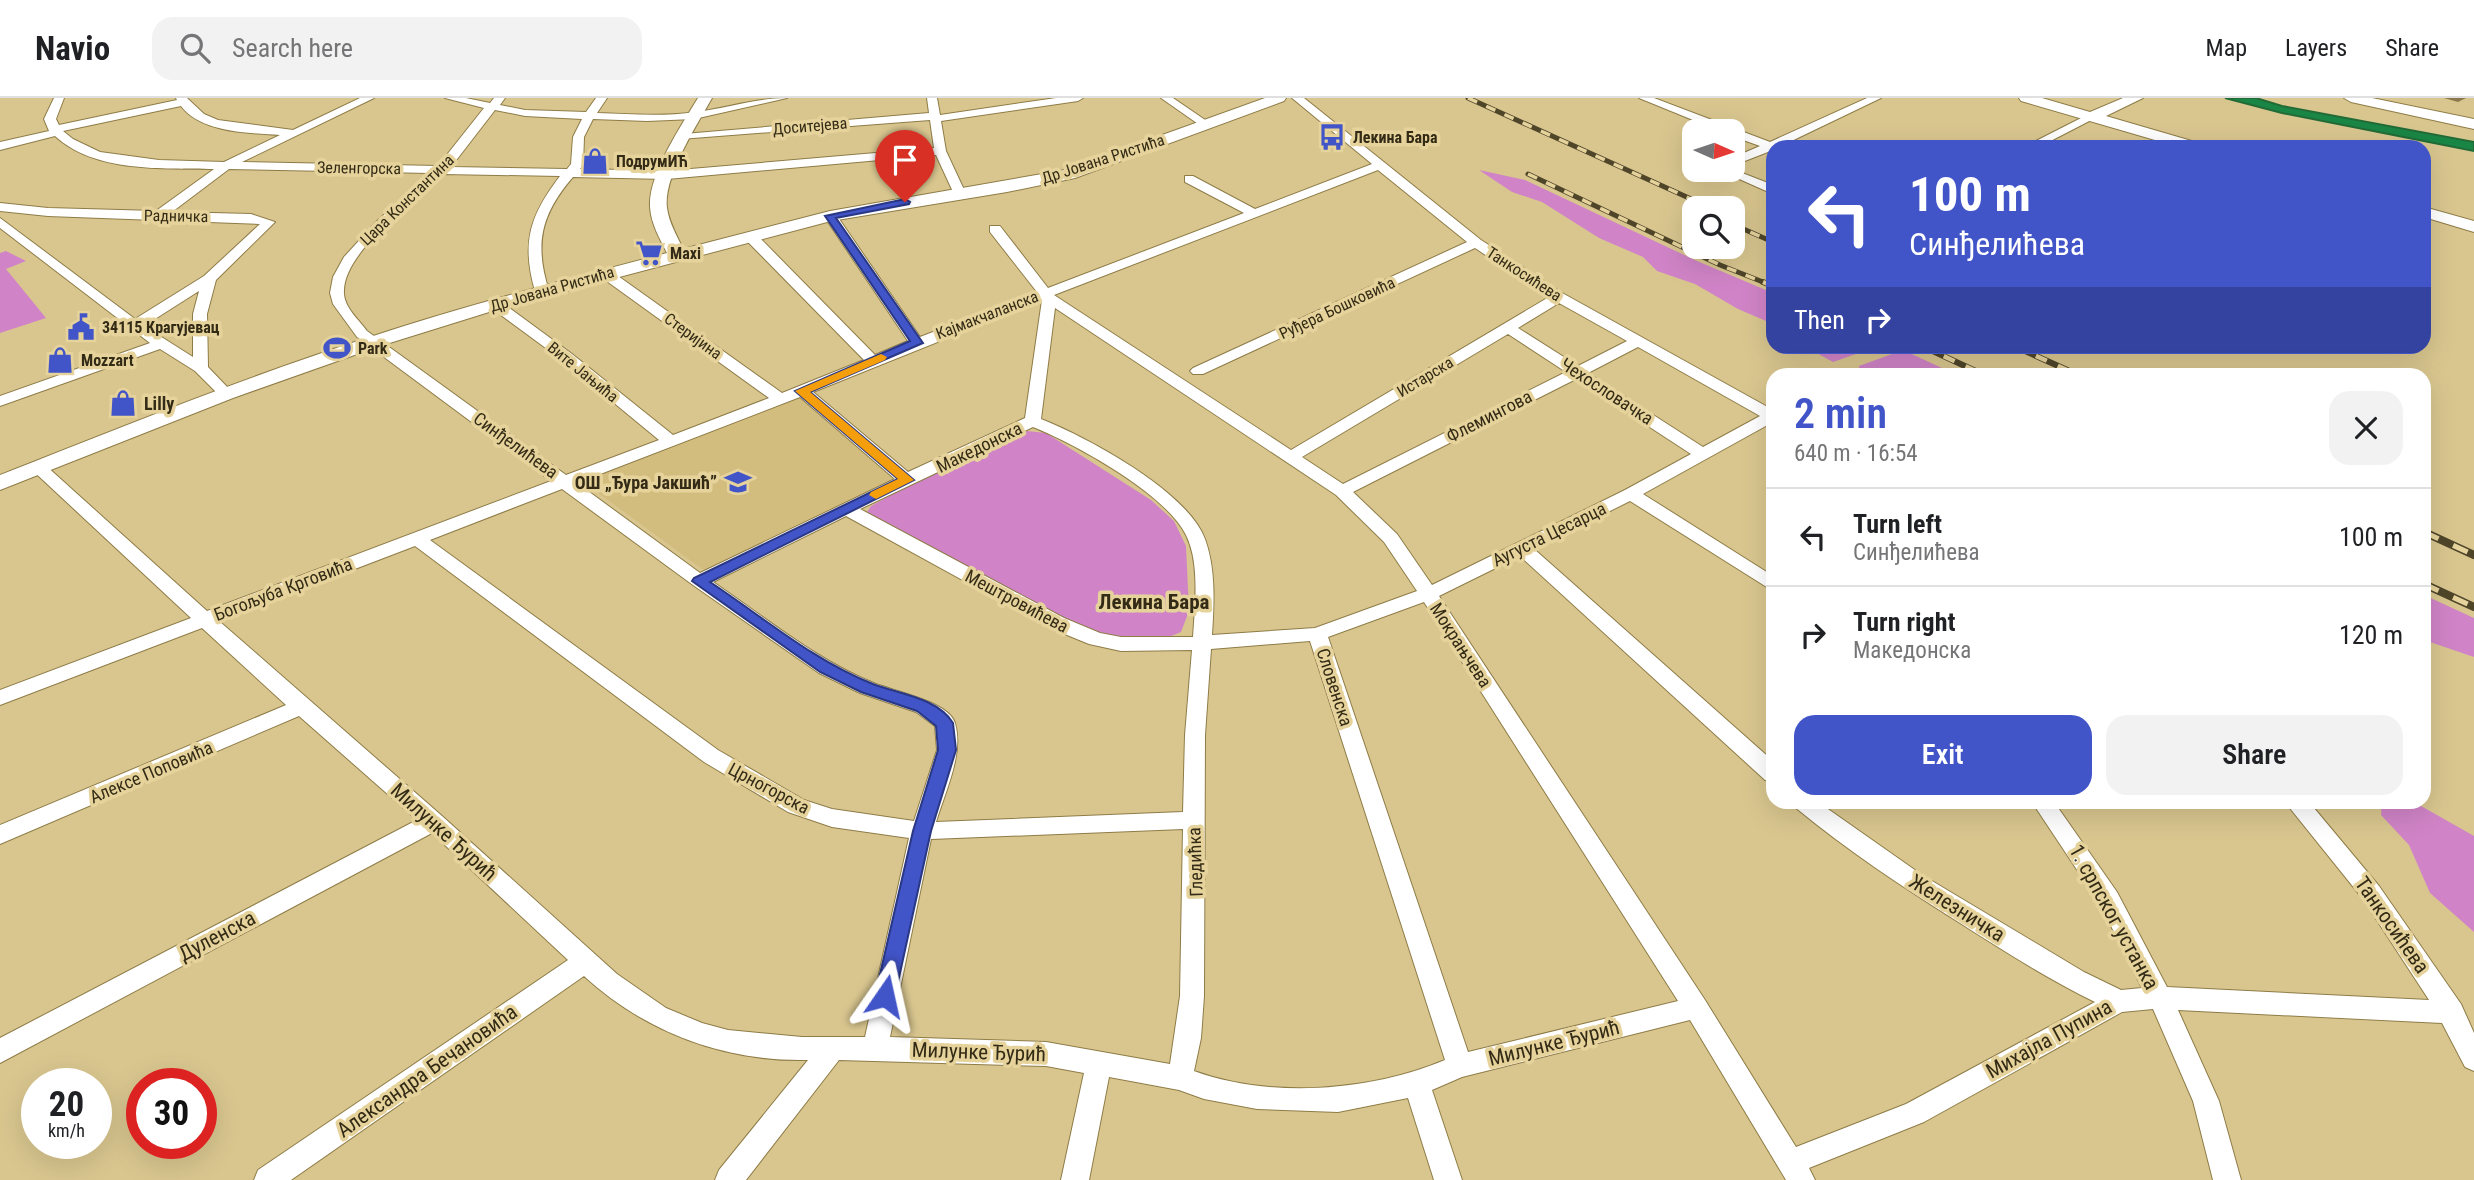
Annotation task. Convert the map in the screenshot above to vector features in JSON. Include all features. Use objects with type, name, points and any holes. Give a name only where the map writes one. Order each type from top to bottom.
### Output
[{"type":"street","points":[[56,130],[51,112],[59,98]]},
{"type":"street","points":[[158,216],[226,165],[369,98]]},
{"type":"street","points":[[450,98],[589,117],[694,116],[782,98]]},
{"type":"street","points":[[541,291],[533,268],[532,244],[539,218],[577,165],[574,149],[589,117],[602,98]]},
{"type":"street","points":[[677,255],[657,206],[684,137],[705,98]]},
{"type":"street","points":[[932,98],[940,151],[960,194]]},
{"type":"street","name":"Доситејева","points":[[684,137],[935,118],[1078,98]]},
{"type":"street","points":[[1166,98],[1205,124]]},
{"type":"street","name":"Др Јована Ристића","points":[[0,483],[226,394],[373,342],[495,304],[830,216],[1069,174],[1279,98]]},
{"type":"street","name":"Танкосићева","points":[[1297,98],[1476,243],[1559,297],[1766,413]]},
{"type":"street","points":[[1644,98],[1698,119]]},
{"type":"street","points":[[1787,140],[1876,98]]},
{"type":"street","points":[[2026,98],[2172,140]]},
{"type":"street","points":[[2044,140],[2136,98]]},
{"type":"street","points":[[2351,98],[2474,121]]},
{"type":"street","points":[[2375,98],[2474,121]]},
{"type":"street","points":[[0,146],[181,100],[197,116],[220,123],[293,133]]},
{"type":"street","name":"Цара Константина","points":[[373,342],[362,334],[337,293],[348,259],[365,239],[442,169],[496,103]]},
{"type":"street","name":"Зеленгорска","points":[[56,130],[85,151],[121,160],[167,165],[667,176],[940,151]]},
{"type":"street","points":[[1745,137],[1766,145]]},
{"type":"street","points":[[1745,158],[1766,149]]},
{"type":"street","name":"Кајмакчаланска","points":[[565,481],[1378,166]]},
{"type":"street","points":[[1745,178],[1766,187]]},
{"type":"street","points":[[1189,179],[1254,213]]},
{"type":"street","name":"Радничка","points":[[0,208],[251,218],[269,222],[209,279],[134,326]]},
{"type":"street","points":[[2431,214],[2474,227]]},
{"type":"street","points":[[830,216],[917,343]]},
{"type":"street","points":[[0,222],[134,326],[200,368],[226,394]]},
{"type":"street","name":"Мокрањчева","points":[[995,229],[1046,296],[1342,491],[1390,536],[1696,1008],[1796,1171]]},
{"type":"street","points":[[751,237],[873,361]]},
{"type":"street","name":"Руђера Бошковића","points":[[1198,371],[1476,243]]},
{"type":"street","name":"Стеријина","points":[[606,274],[780,399]]},
{"type":"street","points":[[200,368],[201,314],[209,279]]},
{"type":"street","name":"Македонска","points":[[699,581],[1006,431],[1033,422],[1046,296]]},
{"type":"street","name":"Истарска","points":[[1291,457],[1559,297]]},
{"type":"street","name":"Вите Јањића","points":[[495,304],[567,357],[669,440]]},
{"type":"street","name":"Чехословачка","points":[[1509,328],[1704,455]]},
{"type":"street","name":"Синђелићева","points":[[373,342],[699,581],[826,668],[867,688],[923,707],[945,723],[947,750],[922,831],[875,1048]]},
{"type":"street","name":"Флемингова","points":[[1342,491],[1637,342]]},
{"type":"street","points":[[0,401],[160,344]]},
{"type":"street","points":[[802,391],[907,480]]},
{"type":"street","name":"Аугуста Цесарца","points":[[1317,634],[1427,594],[1631,494],[1766,421]]},
{"type":"street","points":[[1033,422],[1055,429],[1080,443],[1166,498],[1186,519],[1197,538],[1202,566],[1201,644]]},
{"type":"street","name":"Милунке Ђурић","points":[[38,468],[586,961],[633,1001],[657,1016],[700,1034],[765,1046],[831,1051],[875,1048],[1046,1054],[1179,1078],[1228,1092],[1285,1099],[1357,1098],[1417,1084],[1460,1066],[1696,1008]]},
{"type":"street","name":"Богољуба Крговића","points":[[0,698],[565,481]]},
{"type":"street","points":[[1631,494],[1766,581]]},
{"type":"street","name":"Мештровићева","points":[[846,509],[1030,610],[1080,634],[1121,644],[1201,644]]},
{"type":"street","name":"Црногорска","points":[[416,538],[710,757],[796,806],[832,818],[922,831],[1194,820]]},
{"type":"street","points":[[1521,547],[1766,768]]},
{"type":"street","name":"Словенска","points":[[1201,644],[1317,634],[1460,1066]]},
{"type":"street","name":"Гледићка","points":[[1179,1078],[1187,1052],[1193,984],[1196,905],[1195,734],[1201,644]]},
{"type":"street","name":"Алексе Поповића","points":[[0,835],[301,706]]},
{"type":"street","name":"Железничка","points":[[1813,809],[1871,853],[1978,922],[2065,976],[2119,1001]]},
{"type":"street","name":"1. српског устанка","points":[[2048,809],[2109,899],[2160,998],[2206,1101],[2227,1180]]},
{"type":"street","name":"Танкосићева","points":[[2302,809],[2333,844],[2375,900],[2452,1012],[2474,1059]]},
{"type":"street","name":"Дуленска","points":[[0,1051],[434,822]]},
{"type":"street","name":"Александра Бечановића","points":[[268,1180],[586,961]]},
{"type":"street","name":"Михајла Пупина","points":[[1796,1171],[1914,1113],[2077,1021],[2119,1001],[2160,998],[2452,1012]]},
{"type":"street","points":[[729,1180],[831,1051]]},
{"type":"street","points":[[1075,1180],[1099,1062]]},
{"type":"street","points":[[1417,1084],[1448,1180]]},
{"type":"shaded area","points":[[2225,98],[2256,98],[2282,106],[2474,142],[2474,151],[2431,142],[2431,140],[2418,140],[2282,113]]},
{"type":"shaded area","points":[[1479,170],[1525,180],[1682,254],[1682,259],[1693,259],[1766,290],[1766,321],[1738,309],[1695,284],[1657,271],[1643,257],[1599,238],[1542,202],[1512,192]]},
{"type":"shaded area","points":[[6,251],[26,261],[6,269],[46,318],[0,333],[0,253]]},
{"type":"shaded area","points":[[1819,354],[1856,354],[1833,362]]},
{"type":"shaded area","points":[[1892,354],[1912,354],[1942,368],[1859,368]]},
{"type":"shaded area","name":"ОШ „Ђура Јакшић”","points":[[800,398],[894,475],[894,480],[707,570],[586,484],[590,476],[598,471]]},
{"type":"shaded area","points":[[1027,431],[1046,433],[1151,500],[1174,521],[1186,546],[1189,611],[1181,632],[1153,640],[1121,639],[1088,631],[1021,602],[890,529],[867,512],[871,506],[946,465]]},
{"type":"shaded area","points":[[2431,598],[2474,618],[2474,657],[2431,642]]},
{"type":"shaded area","points":[[2381,809],[2426,809],[2474,836],[2474,932],[2430,893],[2409,845],[2381,815]]},
{"type":"railway","points":[[1468,98],[1684,196]]},
{"type":"railway","points":[[1528,174],[1720,265],[1766,283]]},
{"type":"railway","points":[[1745,230],[1766,239]]},
{"type":"railway","points":[[1939,354],[1969,368]]},
{"type":"railway","points":[[2032,354],[2063,368]]},
{"type":"railway","points":[[2431,535],[2474,555]]},
{"type":"railway","points":[[2431,587],[2474,607]]},
{"type":"slow traffic","points":[[876,495],[907,480],[802,391],[881,357]]},
{"type":"place","name":"Лекина Бара","points":[[1332,137]]},
{"type":"place","name":"ПодрумИЋ","points":[[595,161]]},
{"type":"place","name":"Maxi","points":[[649,253]]},
{"type":"place","name":"34115 Крагујевац","points":[[81,327]]},
{"type":"place","name":"Park","points":[[337,348]]},
{"type":"place","name":"Mozzart","points":[[60,360]]},
{"type":"place","name":"Lilly","points":[[123,403]]},
{"type":"place","name":"ОШ „Ђура Јакшић”","points":[[738,482]]},
{"type":"district","name":"Лекина Бара","points":[[1154,602]]},
{"type":"route","points":[[885,996],[922,831],[947,750],[945,723],[923,707],[867,688],[826,668],[699,581],[907,480],[802,391],[917,343],[830,216],[905,202]]}]
